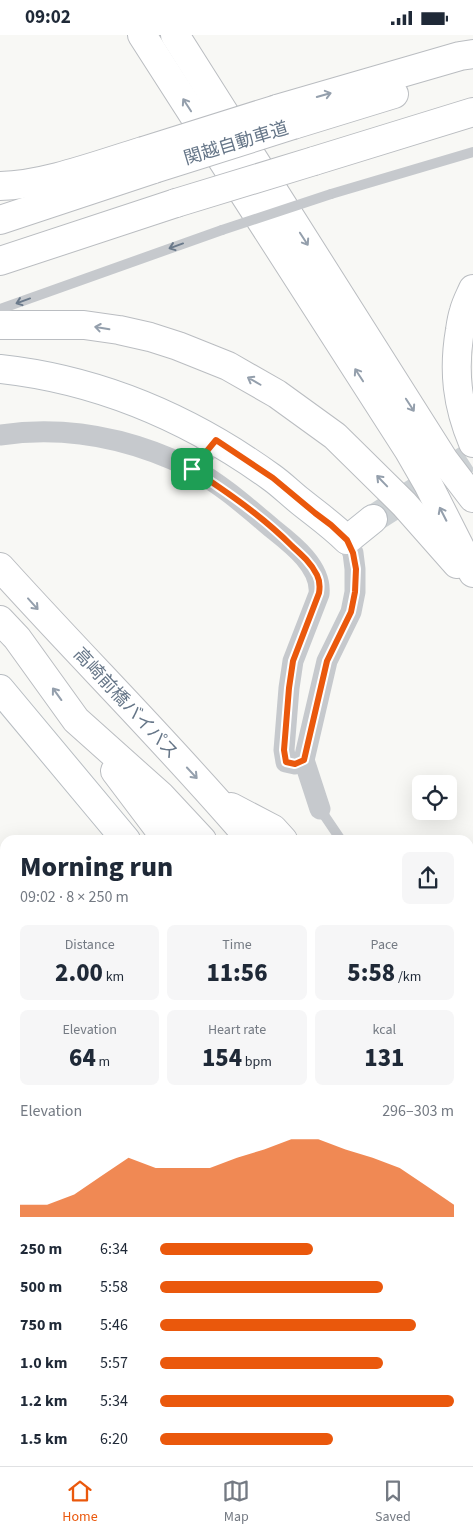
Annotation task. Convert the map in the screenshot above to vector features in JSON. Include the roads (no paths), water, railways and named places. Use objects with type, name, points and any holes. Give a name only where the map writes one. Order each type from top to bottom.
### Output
[{"type":"main road","points":[[142,35],[409,451],[473,573]]},
{"type":"main road","points":[[175,35],[444,460],[473,498]]},
{"type":"main road","points":[[285,117],[460,56],[473,54]]},
{"type":"main road","name":"関越自動車道","points":[[0,220],[148,160],[285,117],[473,70]]},
{"type":"main road","points":[[0,261],[176,203],[473,112]]},
{"type":"main road","points":[[0,186],[148,160]]},
{"type":"main road","points":[[473,289],[464,311],[458,343],[456,373],[461,409],[473,443]]},
{"type":"main road","points":[[0,325],[84,325],[119,330],[178,346],[228,366],[277,394],[335,436],[404,504],[473,582]]},
{"type":"main road","points":[[0,369],[34,373],[98,388],[128,398],[216,440],[273,478],[347,540],[373,519]]},
{"type":"main road","name":"高崎前橋バイパス","points":[[0,567],[216,799],[247,835]]},
{"type":"main road","points":[[0,621],[17,638],[163,835]]},
{"type":"main road","points":[[0,689],[122,835]]},
{"type":"main road","points":[[76,720],[161,796],[197,835]]},
{"type":"main road","points":[[216,799],[272,829],[278,835]]},
{"type":"street","points":[[0,435],[61,432],[98,435],[141,447],[192,469],[234,497],[280,534],[310,563],[318,576],[319,593],[293,661],[284,750],[286,762],[295,764],[304,760]]},
{"type":"street","points":[[192,469],[216,440]]},
{"type":"street","points":[[320,809],[304,760],[327,661],[351,612],[355,592],[356,569],[353,553],[347,540]]},
{"type":"lane","points":[[0,309],[222,230],[330,194],[473,152]]},
{"type":"lane","points":[[320,809],[338,835]]},
{"type":"tunnel","points":[[373,519],[473,455]]}]
